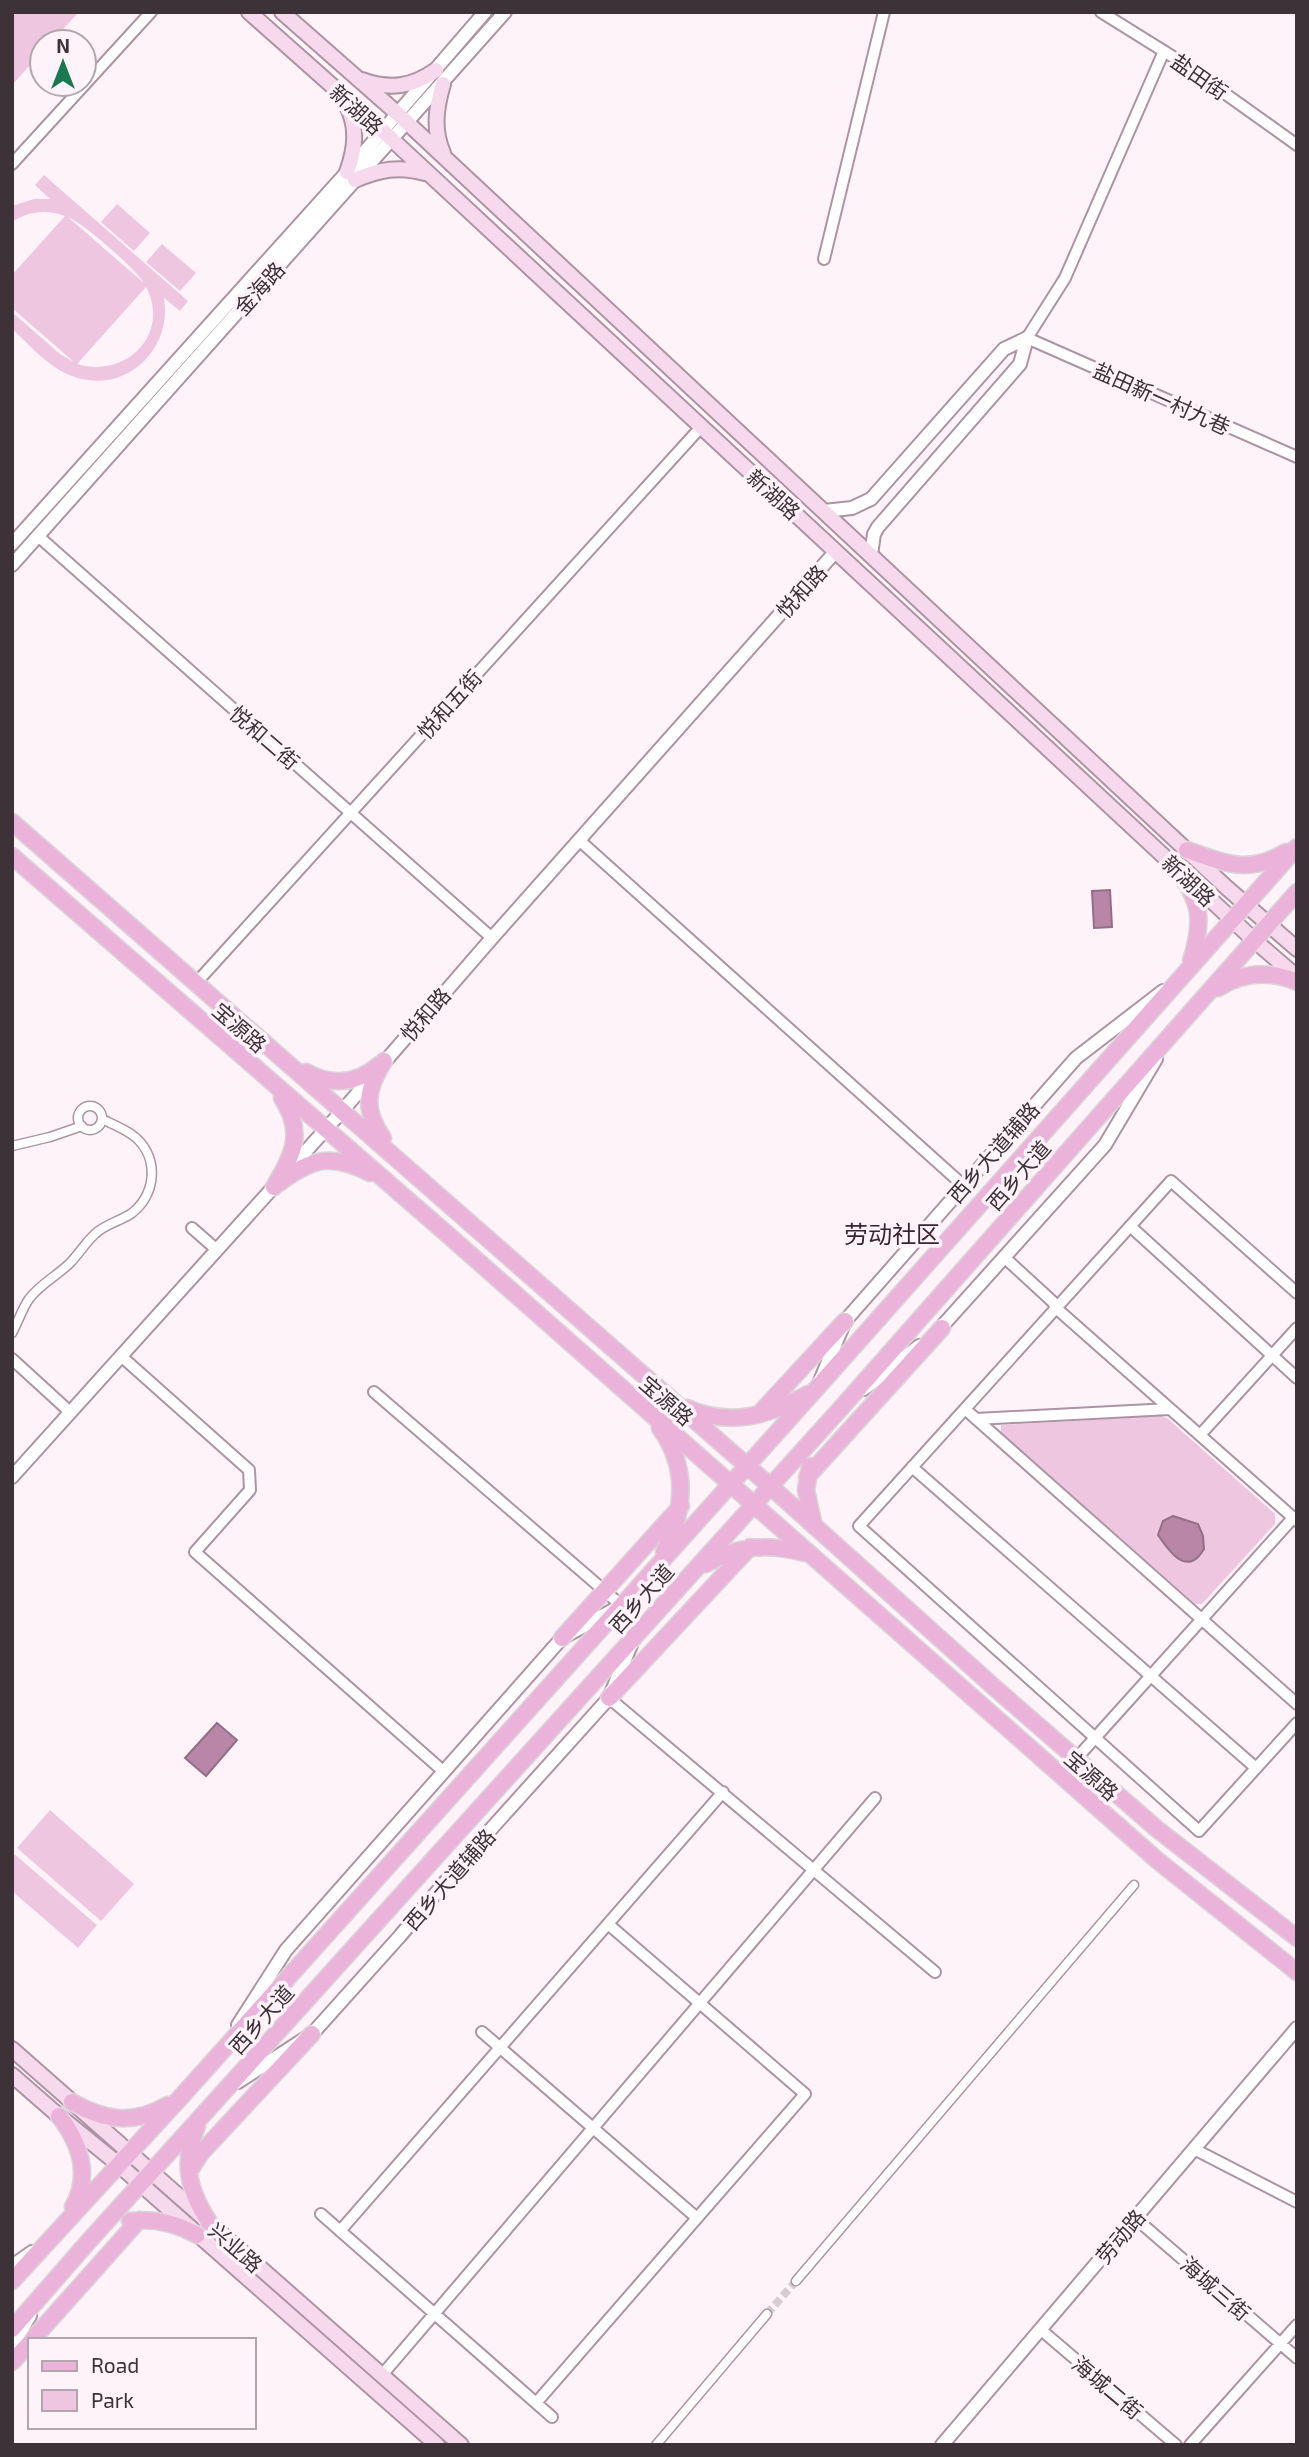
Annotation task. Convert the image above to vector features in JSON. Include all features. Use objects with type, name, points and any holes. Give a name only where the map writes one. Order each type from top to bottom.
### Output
[{"type":"main road","name":"新湖路","points":[[249,12],[387,135],[1231,919],[1297,976]]},
{"type":"main road","name":"新湖路","points":[[282,12],[402,118],[1245,904],[1297,949]]},
{"type":"main road","points":[[357,78],[397,87],[415,82],[436,70]]},
{"type":"main road","points":[[443,84],[436,122],[438,143],[445,158]]},
{"type":"main road","points":[[341,94],[349,109],[355,133],[351,176],[390,168],[411,169],[430,175]]},
{"type":"main road","name":"宝源路","points":[[12,822],[770,1486],[1076,1759],[1157,1829],[1297,1938]]},
{"type":"main road","points":[[1187,850],[1228,864],[1248,867],[1268,863],[1297,846]]},
{"type":"main road","name":"西乡大道","points":[[12,2281],[180,2098],[731,1484],[1297,846]]},
{"type":"main road","name":"宝源路","points":[[12,856],[646,1409],[1157,1860],[1297,1972]]},
{"type":"main road","points":[[1175,866],[1193,896],[1199,917],[1200,929],[1184,972]]},
{"type":"main road","name":"西乡大道","points":[[12,2329],[842,1407],[1297,892]]},
{"type":"main road","points":[[1204,997],[1232,979],[1245,975],[1281,976],[1297,982]]},
{"type":"main road","points":[[289,1063],[310,1075],[337,1082],[360,1077],[384,1061]]},
{"type":"main road","points":[[384,1061],[370,1089],[369,1113],[372,1124],[410,1169]]},
{"type":"main road","points":[[262,1075],[290,1110],[296,1133],[288,1162],[274,1187]]},
{"type":"main road","points":[[274,1187],[309,1163],[322,1160],[347,1164],[387,1182]]},
{"type":"main road","points":[[758,1414],[845,1321]]},
{"type":"main road","points":[[807,1477],[942,1328]]},
{"type":"main road","points":[[660,1390],[687,1409],[703,1415],[741,1419],[798,1399],[816,1389]]},
{"type":"main road","points":[[814,1526],[807,1501],[807,1477],[818,1449],[842,1407]]},
{"type":"main road","points":[[646,1409],[666,1436],[681,1473],[681,1506],[670,1540],[658,1565]]},
{"type":"main road","points":[[562,1638],[681,1506]]},
{"type":"main road","points":[[685,1580],[723,1554],[750,1547],[768,1546],[811,1555]]},
{"type":"main road","points":[[609,1698],[750,1547]]},
{"type":"main road","points":[[834,1575],[830,1564],[833,1558],[840,1555],[850,1558]]},
{"type":"main road","points":[[189,2172],[201,2153],[312,2034]]},
{"type":"main road","name":"兴业路","points":[[12,2049],[72,2102],[197,2235],[437,2445]]},
{"type":"main road","name":"兴业路","points":[[12,2075],[59,2116],[124,2158]]},
{"type":"main road","points":[[72,2102],[101,2116],[128,2120],[157,2111],[180,2098]]},
{"type":"main road","points":[[206,2111],[192,2137],[189,2172],[196,2201],[211,2225]]},
{"type":"main road","points":[[59,2116],[75,2139],[82,2170],[80,2190],[65,2223]]},
{"type":"main road","name":"兴业路","points":[[146,2178],[211,2225],[461,2445]]},
{"type":"main road","points":[[34,2338],[139,2220]]},
{"type":"main road","points":[[88,2242],[106,2230],[139,2220],[174,2224],[197,2235]]},
{"type":"main road","points":[[12,2362],[28,2344]]},
{"type":"street","points":[[12,164],[151,12]]},
{"type":"street","name":"金海路","points":[[12,565],[402,118],[436,70],[485,12]]},
{"type":"street","name":"金海路","points":[[402,118],[443,84],[505,12]]},
{"type":"street","points":[[824,259],[884,12]]},
{"type":"street","name":"盐田街","points":[[1101,12],[1164,51],[1297,145]]},
{"type":"street","points":[[871,555],[878,527],[1020,364],[1027,338],[1065,278],[1164,51]]},
{"type":"street","name":"金海路","points":[[12,544],[351,176]]},
{"type":"street","points":[[824,511],[852,508],[871,499],[1004,349],[1027,338]]},
{"type":"street","name":"盐田新一村九巷","points":[[1027,338],[1297,457]]},
{"type":"street","name":"悦和五街","points":[[197,982],[701,427]]},
{"type":"street","name":"悦和二街","points":[[38,536],[492,938]]},
{"type":"street","name":"悦和路","points":[[12,1477],[343,1110],[836,551]]},
{"type":"street","points":[[579,840],[964,1186]]},
{"type":"street","name":"西乡大道辅路","points":[[816,1389],[845,1321],[1076,1058],[1184,972]]},
{"type":"street","points":[[842,1407],[942,1328],[1105,1145],[1170,1035]]},
{"type":"street","points":[[12,1333],[28,1300],[38,1289],[71,1262],[96,1233],[131,1213],[144,1202],[149,1191],[153,1178],[152,1166],[142,1144],[133,1135],[102,1119],[97,1108],[87,1107],[79,1114],[82,1126]]},
{"type":"street","points":[[12,1146],[50,1138],[82,1126],[92,1130],[98,1127],[102,1119]]},
{"type":"street","points":[[1297,1293],[1171,1181],[859,1526],[1199,1831],[1297,1723]]},
{"type":"street","points":[[1130,1226],[1297,1378]]},
{"type":"street","points":[[192,1228],[217,1250]]},
{"type":"street","points":[[1004,1257],[1053,1301],[1056,1308],[1295,1520],[1076,1759]]},
{"type":"street","points":[[1200,1436],[1297,1328]]},
{"type":"street","points":[[121,1356],[249,1470],[250,1490],[195,1552],[443,1771]]},
{"type":"street","points":[[12,1359],[71,1412]]},
{"type":"street","points":[[223,2048],[286,1950],[562,1638],[621,1606],[374,1392]]},
{"type":"street","points":[[965,1409],[1297,1704]]},
{"type":"street","points":[[976,1419],[1170,1409]]},
{"type":"street","points":[[912,1467],[1256,1768]]},
{"type":"street","name":"西乡大道辅路","points":[[226,2089],[312,2034],[609,1698],[635,1636]]},
{"type":"street","points":[[609,1698],[935,1972]]},
{"type":"street","points":[[340,2231],[723,1792]]},
{"type":"street","points":[[382,2375],[875,1798]]},
{"type":"street","points":[[796,2281],[1134,1885]]},
{"type":"street","points":[[536,2403],[805,2094],[608,1924]]},
{"type":"street","name":"劳动路","points":[[942,2445],[1297,2028]]},
{"type":"street","points":[[482,2032],[696,2218]]},
{"type":"street","points":[[1194,2149],[1297,2202]]},
{"type":"street","points":[[321,2214],[552,2417]]},
{"type":"street","name":"海城三街","points":[[1135,2218],[1297,2358]]},
{"type":"street","points":[[12,2266],[47,2242]]},
{"type":"street","points":[[12,2346],[42,2295]]},
{"type":"street","points":[[656,2445],[767,2314]]},
{"type":"street","points":[[1190,2445],[1297,2325]]},
{"type":"street","name":"海城二街","points":[[1041,2329],[1176,2445]]},
{"type":"green space","points":[[12,12],[79,12],[64,28],[28,28],[28,67],[12,85]]},
{"type":"green space","points":[[44,175],[188,301],[180,311],[164,298],[165,317],[161,335],[153,351],[141,364],[126,374],[110,380],[91,381],[72,376],[48,362],[12,329],[12,312],[60,354],[74,362],[12,308],[12,275],[65,216],[38,212],[24,215],[12,222],[12,206],[34,199],[50,199],[35,185]],"holes":[[[68,217],[109,247],[144,283]],[[146,287],[152,304],[153,321],[148,336],[139,349],[127,359],[112,365],[95,367],[77,364]]]},
{"type":"green space","points":[[117,204],[150,233],[134,251],[101,222]]},
{"type":"green space","points":[[162,244],[196,273],[180,291],[146,262]]},
{"type":"green space","points":[[1161,1416],[1167,1418],[1275,1514],[1275,1524],[1202,1604],[1195,1604],[1001,1432],[1001,1425]]},
{"type":"green space","points":[[50,1810],[134,1884],[101,1921],[17,1848]]},
{"type":"green space","points":[[12,1852],[97,1925],[78,1948],[12,1891]]},
{"type":"shaded area","points":[[1110,890],[1112,927],[1094,928],[1092,891]]},
{"type":"shaded area","points":[[1173,1516],[1198,1524],[1203,1536],[1204,1549],[1191,1561],[1179,1559],[1158,1535],[1163,1521]]},
{"type":"shaded area","points":[[217,1723],[237,1740],[206,1776],[185,1758]]},
{"type":"tunnel","points":[[767,2314],[796,2281]]},
{"type":"district","name":"劳动社区","points":[[892,1233]]}]
